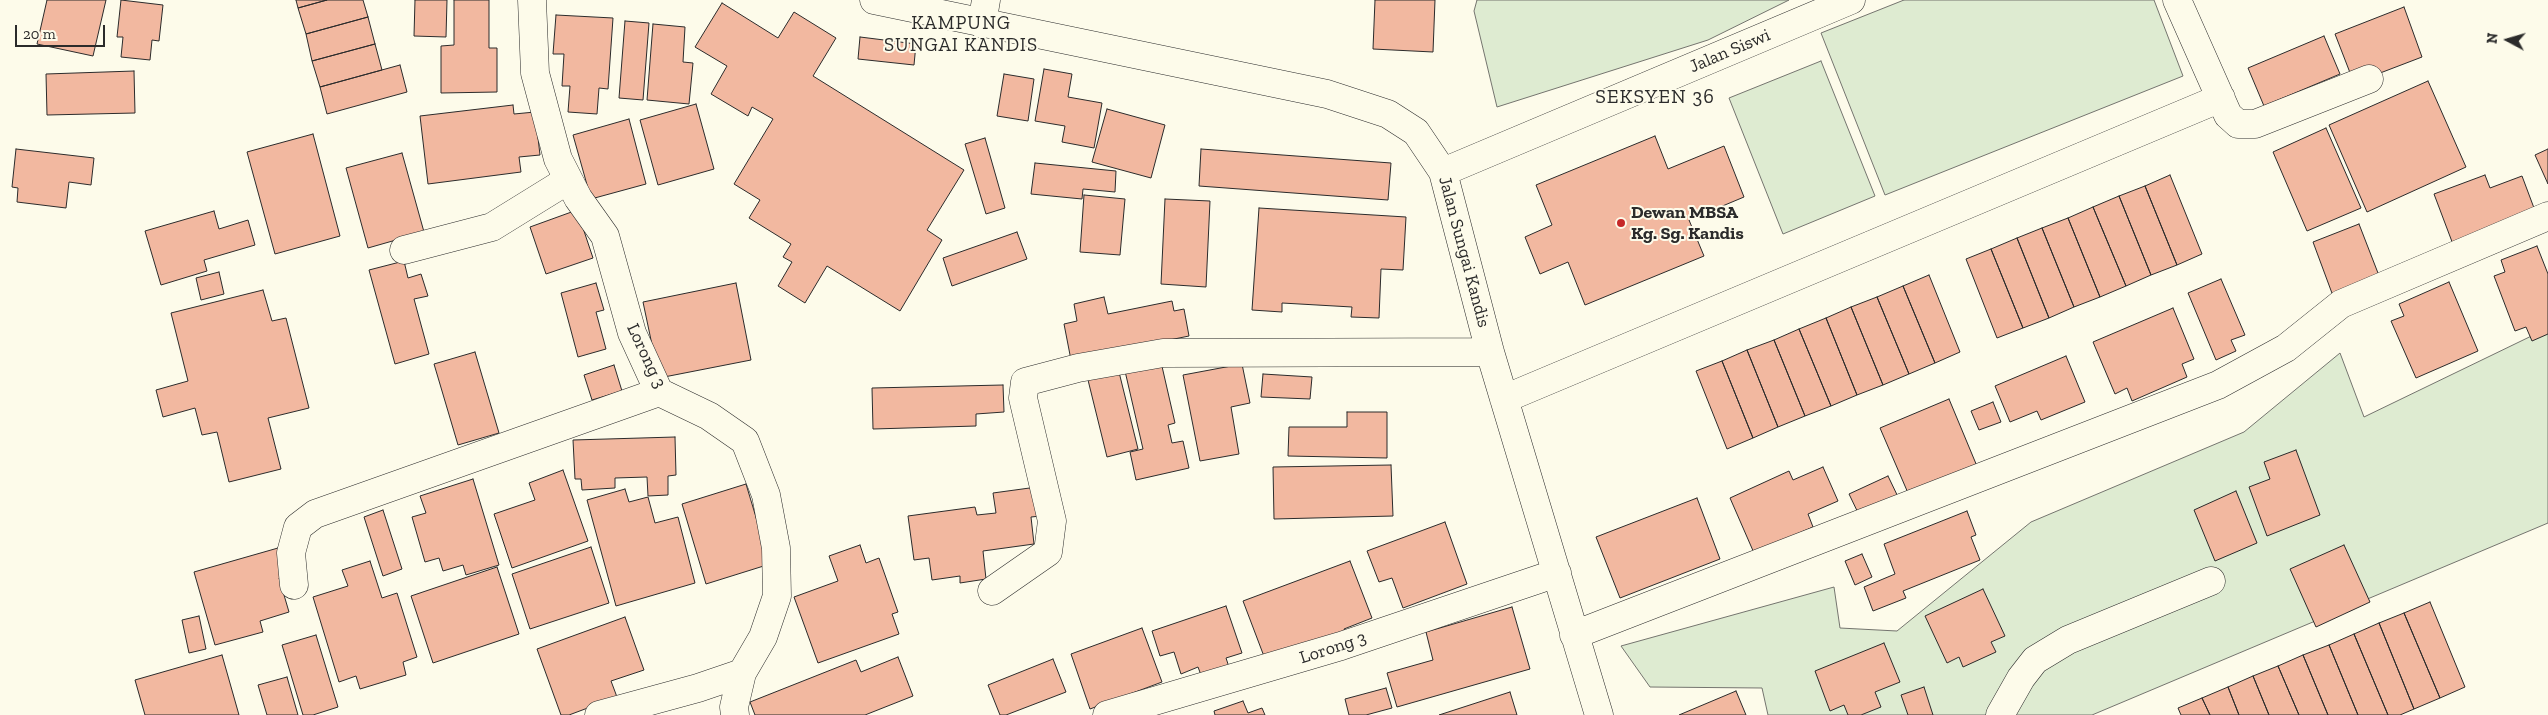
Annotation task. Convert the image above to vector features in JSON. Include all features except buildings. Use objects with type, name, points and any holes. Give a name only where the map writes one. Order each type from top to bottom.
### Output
[{"type":"street","name":"Lorong 3","points":[[532,0],[535,73],[558,159],[578,198],[605,236],[632,333],[659,392],[710,416],[744,441],[766,495],[776,548],[776,596],[763,637],[742,673],[734,706],[735,715]]},
{"type":"street","name":"Jalan Sungai Kandis","points":[[874,0],[984,12],[1327,94],[1388,114],[1416,132],[1443,172],[1490,352],[1599,715]]},
{"type":"street","name":"Jalan Siswi","points":[[1443,172],[1851,0]]},
{"type":"street","points":[[2177,0],[2228,114],[2238,124],[2255,124],[2369,79]]},
{"type":"street","points":[[1504,399],[2221,98]]},
{"type":"street","points":[[404,250],[492,227],[568,180]]},
{"type":"street","points":[[1574,635],[2218,385],[2286,348],[2341,304],[2548,216]]},
{"type":"street","points":[[992,591],[1048,552],[1052,521],[1024,398],[1025,382],[1078,368],[1163,353],[1490,352]]},
{"type":"street","points":[[294,585],[291,553],[298,527],[315,514],[659,392]]},
{"type":"street","name":"Lorong 3","points":[[1107,715],[1341,646],[1557,573]]},
{"type":"street","points":[[2000,715],[2020,678],[2034,660],[2068,640],[2211,581]]},
{"type":"street","points":[[599,715],[698,688],[742,673]]},
{"type":"green space","points":[[1477,0],[1789,0],[1708,40],[1497,107],[1474,11]]},
{"type":"green space","points":[[1904,0],[2154,0],[2183,76],[1885,195],[1821,33]]},
{"type":"green space","points":[[1821,61],[1875,196],[1783,234],[1729,98]]},
{"type":"green space","points":[[2548,328],[2548,523],[2092,715],[1768,715],[1762,688],[1650,687],[1621,646],[1834,587],[1840,628],[1897,631],[2031,522],[2244,432],[2340,353],[2364,417]]},
{"type":"place","name":"Dewan MBSA Kg. Sg. Kandis","points":[[1621,223]]},
{"type":"district","name":"KAMPUNG SUNGAI KANDIS","points":[[961,35]]},
{"type":"district","name":"SEKSYEN 36","points":[[1655,97]]}]
